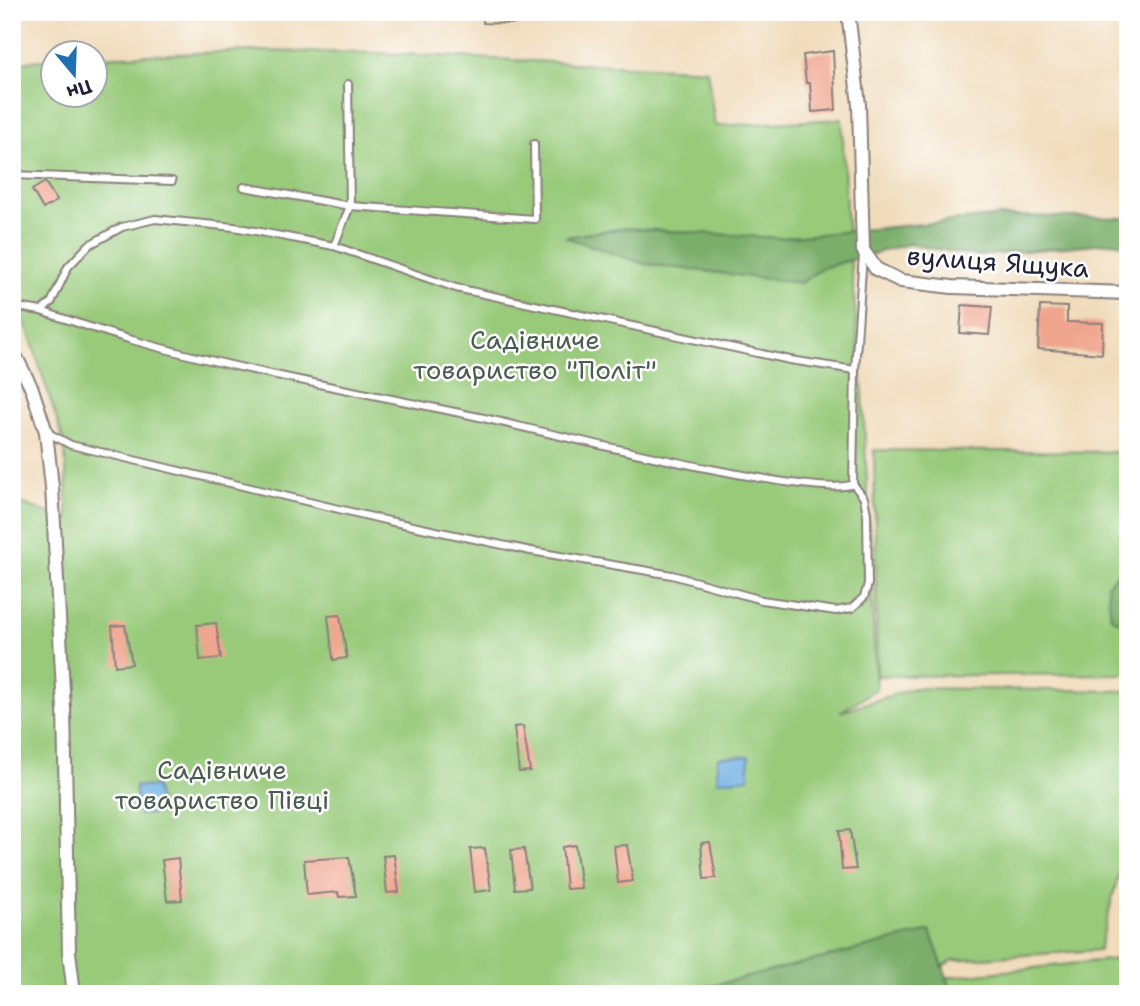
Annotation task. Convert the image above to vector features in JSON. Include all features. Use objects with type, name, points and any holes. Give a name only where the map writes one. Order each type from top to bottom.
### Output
[{"type":"street","points":[[848,12],[859,105],[863,250]]},
{"type":"street","name":"вулиця Ящука","points":[[863,250],[876,269],[901,281],[952,287],[1128,293]]},
{"type":"street","points":[[12,349],[32,389],[46,432],[62,656],[69,952],[74,994]]},
{"type":"lane","points":[[334,246],[350,206],[348,84]]},
{"type":"lane","points":[[244,187],[350,206],[536,219],[534,145]]},
{"type":"lane","points":[[12,175],[172,181]]},
{"type":"lane","points":[[40,311],[51,303],[68,267],[89,245],[122,227],[155,219],[234,227],[334,246],[456,288],[790,360],[855,370]]},
{"type":"lane","points":[[46,432],[71,444],[389,521],[531,551],[672,575],[762,600],[836,611],[852,608],[864,597],[868,583],[867,513],[864,498],[853,484],[855,370],[863,250]]},
{"type":"lane","points":[[12,306],[40,311],[132,340],[288,377],[704,467],[819,487],[845,488],[853,484]]},
{"type":"green space","points":[[252,51],[377,53],[707,70],[715,126],[842,119],[846,212],[863,395],[876,689],[840,712],[914,688],[1126,691],[1128,706],[1128,838],[1099,950],[953,960],[922,980],[1116,959],[1128,911],[1128,994],[12,994],[12,500],[68,520],[65,445],[26,324],[12,307],[12,63],[38,60],[38,108],[108,108],[108,57]]},
{"type":"green space","points":[[1003,216],[1128,218],[1128,247],[1115,242],[977,256],[908,244],[822,268],[801,283],[645,264],[565,237],[623,228],[780,238]]},
{"type":"green space","points":[[874,450],[1128,452],[1128,674],[877,676]]},
{"type":"green space","points":[[1128,562],[1128,621],[1125,625],[1111,617],[1107,585]]},
{"type":"green space","points":[[930,931],[953,994],[686,994],[703,988]]},
{"type":"water","points":[[749,756],[749,778],[717,781],[718,757]]},
{"type":"water","points":[[135,786],[156,787],[160,813],[139,815]]},
{"type":"building","points":[[483,12],[516,12],[516,24],[483,23]]},
{"type":"building","points":[[833,51],[836,110],[812,112],[810,83],[806,83],[803,55]]},
{"type":"building","points":[[45,182],[57,201],[43,209],[32,190]]},
{"type":"building","points":[[962,305],[992,307],[989,335],[960,333]]},
{"type":"building","points":[[1040,306],[1067,307],[1067,322],[1103,323],[1102,354],[1038,349]]},
{"type":"building","points":[[340,615],[347,658],[333,660],[328,616]]},
{"type":"building","points":[[216,623],[221,658],[200,660],[197,625]]},
{"type":"building","points":[[125,625],[132,664],[115,666],[112,626]]},
{"type":"building","points":[[523,726],[530,771],[519,772],[514,727]]},
{"type":"building","points":[[850,830],[856,869],[842,870],[839,831]]},
{"type":"building","points":[[710,842],[716,878],[704,879],[701,843]]},
{"type":"building","points":[[575,845],[581,888],[566,889],[562,847]]},
{"type":"building","points":[[627,845],[633,881],[618,883],[614,846]]},
{"type":"building","points":[[485,848],[491,890],[475,892],[470,849]]},
{"type":"building","points":[[524,849],[530,888],[515,889],[511,850]]},
{"type":"building","points":[[394,855],[399,892],[387,893],[383,856]]},
{"type":"building","points":[[349,857],[356,896],[339,897],[338,892],[307,895],[304,860]]},
{"type":"building","points":[[178,858],[182,900],[167,901],[162,860]]},
{"type":"park label","name":"Садівниче товариство \"Політ\"","points":[[535,355]]},
{"type":"park label","name":"Садівниче товариство Півці","points":[[222,785]]}]
